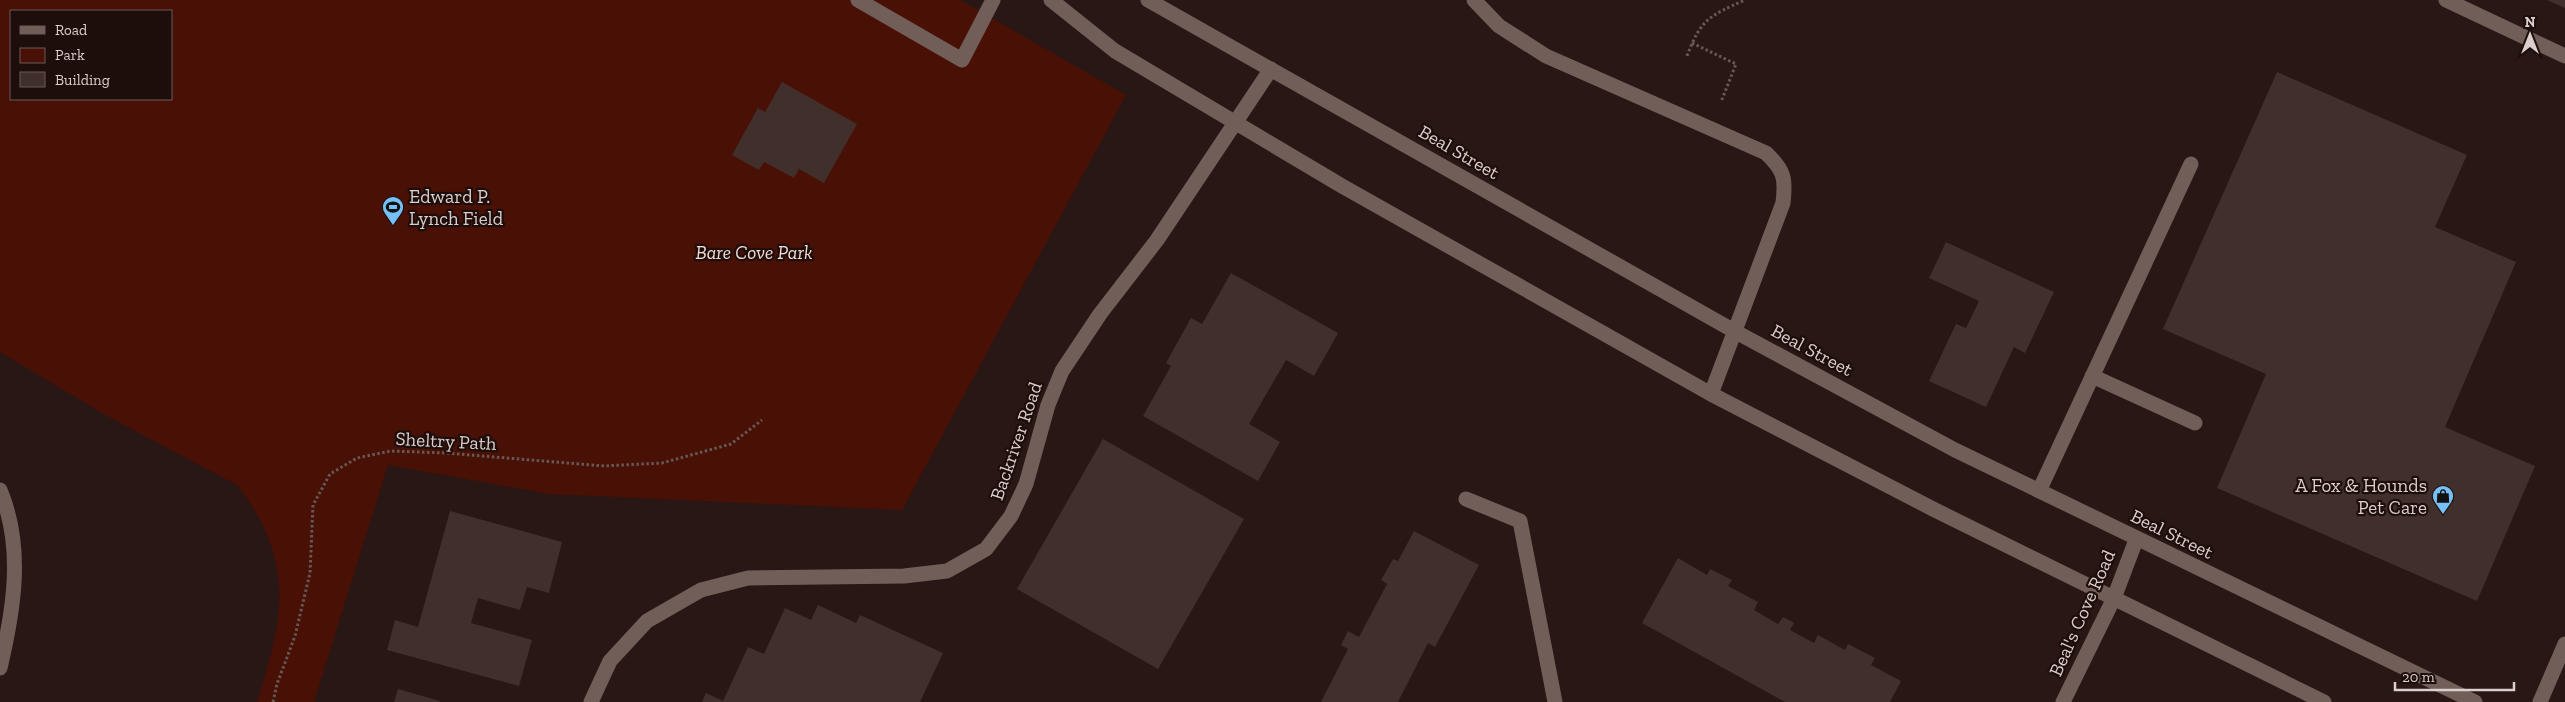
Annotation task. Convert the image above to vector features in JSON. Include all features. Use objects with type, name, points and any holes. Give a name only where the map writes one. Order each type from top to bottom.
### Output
[{"type":"street","points":[[858,0],[962,60],[993,0]]},
{"type":"street","points":[[1051,0],[1115,50],[1342,186],[1711,394],[1933,509],[2324,702]]},
{"type":"street","name":"Beal Street","points":[[1148,0],[1736,332],[1955,450],[2136,540],[2475,702]]},
{"type":"street","points":[[1474,0],[1499,26],[1546,56],[1766,153],[1778,165],[1785,182],[1783,203],[1736,332],[1711,394]]},
{"type":"street","points":[[2446,0],[2565,56]]},
{"type":"street","name":"Backriver Road","points":[[591,702],[610,661],[647,621],[701,590],[748,578],[904,576],[947,570],[986,549],[1012,516],[1026,484],[1048,405],[1062,371],[1100,314],[1157,240],[1271,69]]},
{"type":"street","points":[[2038,491],[2191,164]]},
{"type":"street","points":[[2092,376],[2195,423]]},
{"type":"street","points":[[0,490],[13,535],[15,588],[10,628],[0,668]]},
{"type":"street","points":[[1466,499],[1520,521],[1555,702]]},
{"type":"street","name":"Beal's Cove Road","points":[[2063,702],[2114,598],[2136,540]]},
{"type":"street","points":[[2540,702],[2565,644]]},
{"type":"path","points":[[1687,56],[1696,33],[1708,18],[1745,0]]},
{"type":"path","points":[[1692,43],[1736,64],[1710,128]]},
{"type":"path","name":"Sheltry Path","points":[[272,702],[295,636],[310,572],[312,505],[330,474],[357,458],[391,451],[446,453],[604,466],[662,463],[731,444],[762,420]]},
{"type":"green space","name":"Bare Cove Park","points":[[0,0],[960,0],[1126,95],[902,510],[549,494],[388,465],[314,702],[257,702],[274,643],[279,590],[276,565],[269,539],[256,513],[237,485],[107,416],[0,352]]},
{"type":"building","points":[[2547,0],[2565,0],[2565,8]]},
{"type":"building","points":[[2277,72],[2467,155],[2435,227],[2516,262],[2445,427],[2535,466],[2477,601],[2217,488],[2266,374],[2163,329]]},
{"type":"building","points":[[782,82],[857,124],[824,183],[799,169],[794,178],[764,162],[759,170],[732,155],[758,108],[765,112]]},
{"type":"building","points":[[1946,242],[2054,292],[2025,353],[2014,347],[1986,407],[1929,381],[1956,324],[1966,328],[1979,301],[1929,278]]},
{"type":"building","points":[[1231,273],[1338,333],[1314,376],[1286,360],[1249,424],[1280,442],[1258,481],[1143,416],[1171,366],[1166,363],[1191,318],[1202,324]]},
{"type":"building","points":[[1103,439],[1244,519],[1158,669],[1017,589]]},
{"type":"building","points":[[450,511],[562,542],[549,593],[527,587],[520,610],[478,598],[471,623],[532,640],[519,686],[387,650],[395,620],[418,627]]},
{"type":"building","points":[[1414,531],[1479,565],[1435,647],[1428,643],[1398,702],[1321,702],[1348,649],[1341,645],[1348,631],[1359,637],[1387,584],[1381,580],[1393,559],[1398,561]]},
{"type":"building","points":[[1678,558],[1707,575],[1710,569],[1732,580],[1728,586],[1758,602],[1754,610],[1778,624],[1783,617],[1794,623],[1790,630],[1814,643],[1818,635],[1845,650],[1848,644],[1875,658],[1871,665],[1901,681],[1890,702],[1785,702],[1642,623]]},
{"type":"building","points":[[818,605],[856,623],[860,615],[943,653],[920,702],[702,702],[706,693],[723,701],[748,647],[764,654],[785,608],[811,620]]},
{"type":"building","points":[[398,689],[440,701],[440,702],[394,702]]},
{"type":"place","name":"Edward P. Lynch Field","points":[[393,226]]},
{"type":"place","name":"A Fox & Hounds Pet Care","points":[[2443,515]]}]
